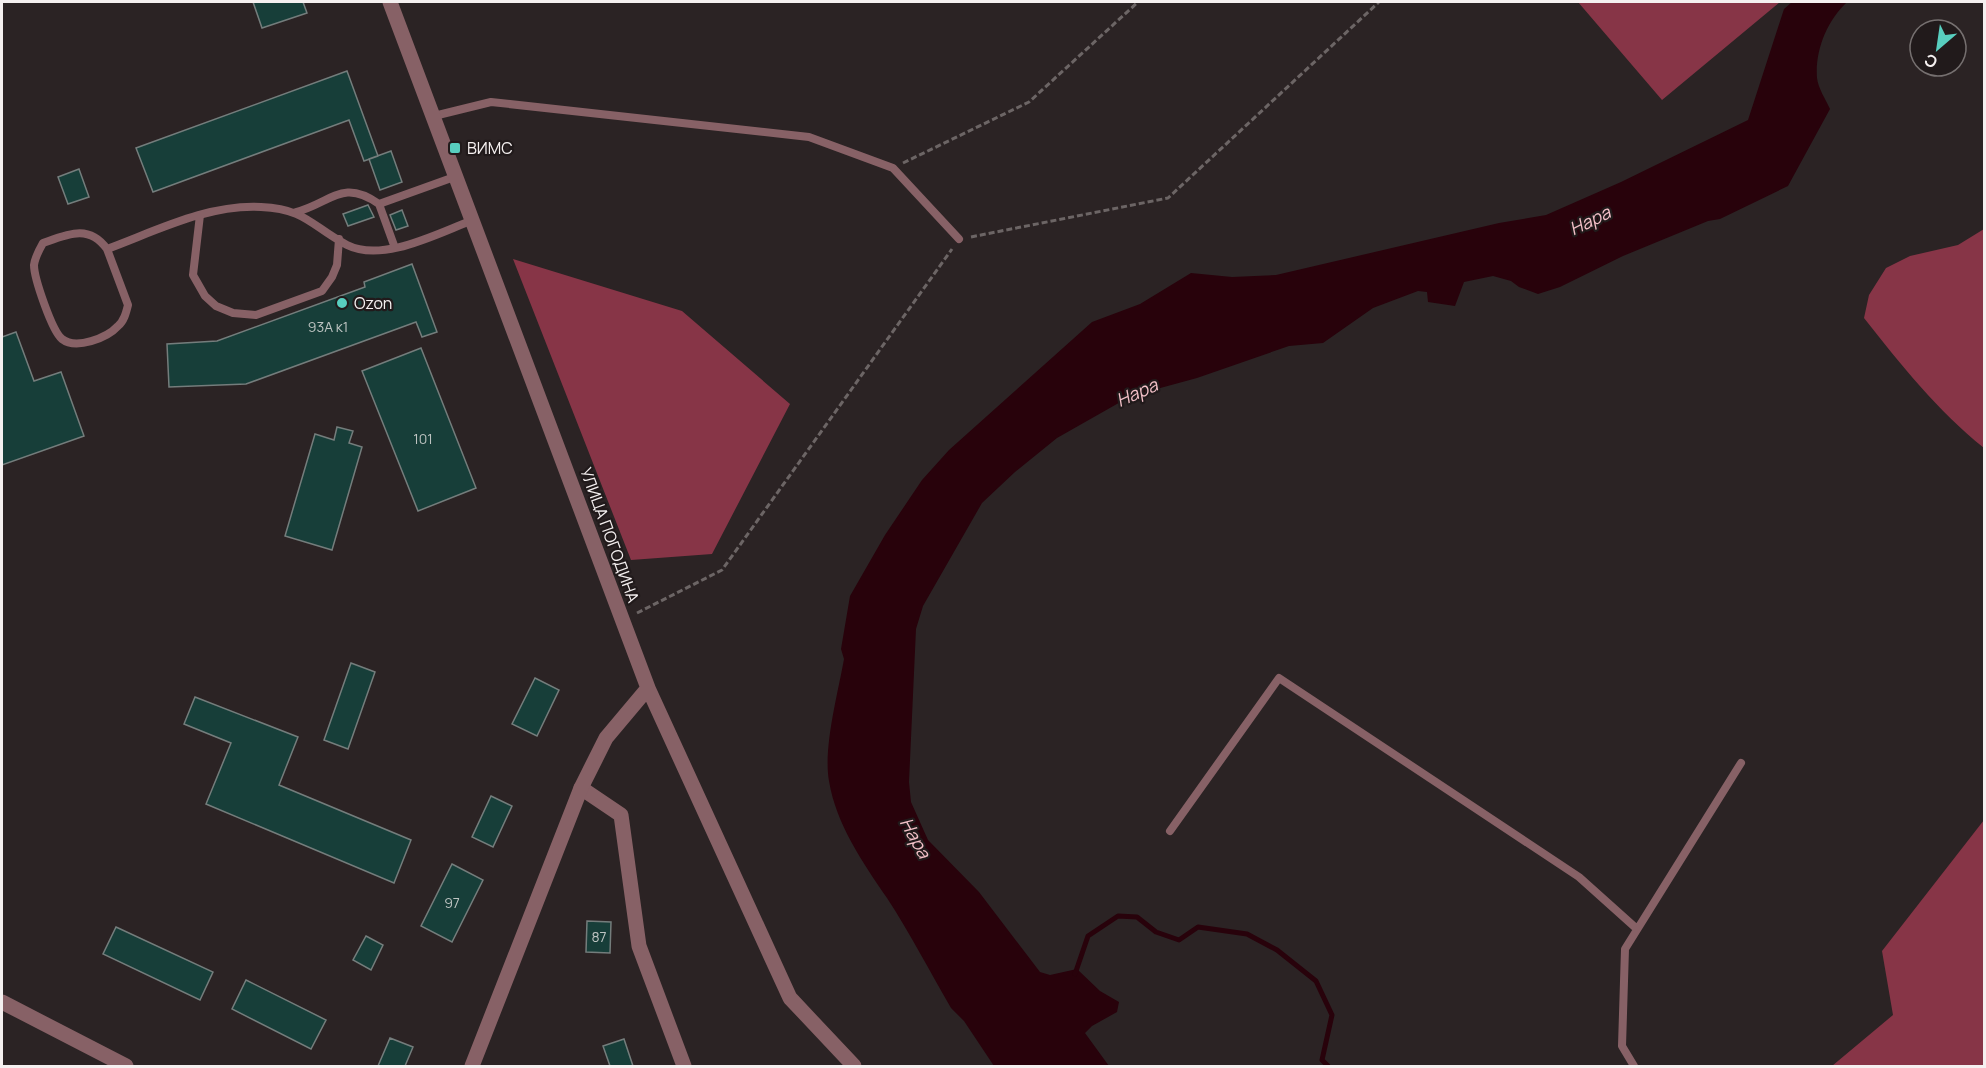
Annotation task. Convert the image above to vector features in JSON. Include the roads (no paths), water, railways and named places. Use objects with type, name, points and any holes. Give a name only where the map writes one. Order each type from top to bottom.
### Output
[{"type":"street","name":"УЛИЦА ПОГОДИНА","points":[[390,2],[435,116],[648,688],[790,998],[854,1066]]},
{"type":"street","points":[[472,1066],[581,788],[606,738],[648,688]]},
{"type":"street","points":[[581,788],[621,815],[639,946],[684,1066]]},
{"type":"street","points":[[2,1002],[126,1066]]},
{"type":"lane","points":[[435,116],[491,102],[809,137],[893,168],[959,239]]},
{"type":"lane","points":[[379,204],[457,176]]},
{"type":"lane","points":[[107,249],[200,215],[246,207],[296,212],[309,208],[328,196],[348,192],[368,196],[379,204],[395,248]]},
{"type":"lane","points":[[296,212],[339,240],[363,250],[395,248],[473,220]]},
{"type":"lane","points":[[200,215],[192,274],[205,296],[216,306],[233,314],[256,315],[322,291],[333,277],[337,265],[339,240]]},
{"type":"lane","points":[[74,232],[93,235],[107,249],[128,305],[126,314],[111,333],[80,344],[67,342],[56,332],[35,275],[34,265],[39,250],[43,243],[74,232]]},
{"type":"lane","points":[[1170,831],[1279,678],[1579,877],[1637,929]]},
{"type":"lane","points":[[1634,1066],[1622,1046],[1625,949],[1741,763]]},
{"type":"water","name":"Нара","points":[[1792,2],[1847,2],[1828,27],[1818,57],[1817,78],[1820,90],[1830,109],[1788,186],[1720,219],[1708,221],[1623,256],[1560,287],[1538,294],[1519,287],[1511,281],[1493,276],[1464,282],[1455,306],[1428,302],[1427,292],[1418,291],[1373,308],[1323,343],[1289,346],[1197,378],[1131,396],[1057,438],[1015,472],[982,503],[923,606],[916,629],[909,782],[911,802],[928,840],[979,892],[1040,972],[1050,975],[1077,969],[1100,991],[1119,1002],[1117,1012],[1092,1026],[1085,1033],[1109,1066],[994,1066],[964,1021],[951,1008],[904,925],[860,857],[844,828],[829,781],[828,753],[844,659],[841,649],[850,596],[885,535],[922,480],[949,450],[1092,322],[1140,304],[1191,273],[1232,277],[1276,275],[1499,223],[1546,215],[1621,182],[1748,120],[1784,9]]},
{"type":"waterway","points":[[1075,974],[1088,936],[1118,916],[1137,917],[1156,932],[1179,940],[1198,927],[1247,934],[1277,950],[1316,981],[1332,1015],[1322,1060],[1328,1066]]},
{"type":"place","name":"ВИМС","points":[[455,148]]},
{"type":"place","name":"Ozon","points":[[342,303]]}]
